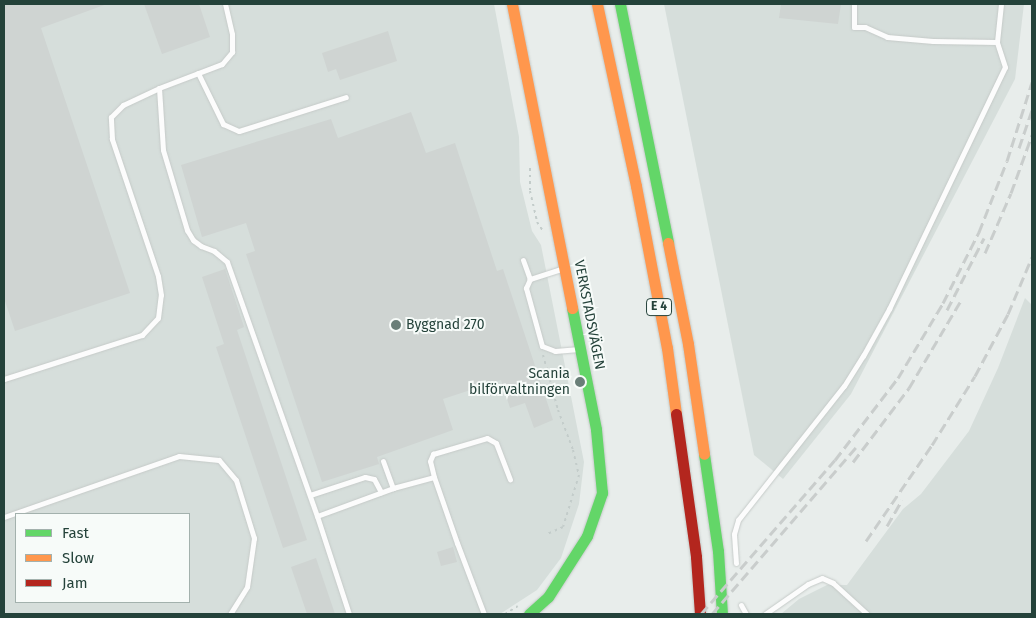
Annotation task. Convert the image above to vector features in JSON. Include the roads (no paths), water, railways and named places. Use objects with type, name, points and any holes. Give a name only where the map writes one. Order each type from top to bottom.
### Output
[{"type":"main road","name":"VERKSTADSVÄGEN","points":[[512,4],[596,429],[602,494],[588,536],[548,597],[529,614]]},
{"type":"main road","name":"E 4","points":[[597,4],[636,186],[667,348],[696,556],[700,614]]},
{"type":"main road","name":"E 4","points":[[620,4],[688,344],[718,551],[722,614]]},
{"type":"lane","points":[[4,379],[142,334],[158,318],[161,295],[158,276],[112,139],[111,117],[123,105],[159,88],[222,64],[232,52],[232,34],[225,4]]},
{"type":"lane","points":[[854,4],[854,27],[865,27],[888,37],[933,41],[998,42]]},
{"type":"lane","points":[[736,564],[734,534],[738,520],[844,386],[889,309],[1004,67],[998,42],[1001,4]]},
{"type":"lane","points":[[198,73],[223,124],[239,131],[346,97]]},
{"type":"lane","points":[[159,88],[163,150],[187,230],[193,240],[227,262],[310,495],[349,614]]},
{"type":"lane","points":[[524,260],[530,279],[526,288],[542,346],[555,351],[580,348]]},
{"type":"lane","points":[[530,279],[564,268]]},
{"type":"lane","points":[[484,614],[457,544],[430,461],[433,454],[487,438],[496,443],[510,480]]},
{"type":"lane","points":[[15,513],[179,456],[219,460],[236,480],[254,538],[248,587],[230,614]]},
{"type":"lane","points":[[383,461],[393,488]]},
{"type":"lane","points":[[310,495],[365,477],[374,479],[381,492]]},
{"type":"lane","points":[[317,516],[381,492],[434,477]]},
{"type":"lane","points":[[765,614],[808,584],[822,578],[833,583],[867,614]]},
{"type":"lane","points":[[741,604],[746,614]]},
{"type":"railway","points":[[701,614],[835,460],[898,378],[943,303],[979,232],[1007,161],[1032,82]]},
{"type":"railway","points":[[1019,148],[1032,110]]},
{"type":"railway","points":[[985,253],[1011,193],[1032,135]]},
{"type":"railway","points":[[947,310],[984,238]]},
{"type":"railway","points":[[866,541],[932,445],[975,376],[1008,314],[1032,257]]},
{"type":"railway","points":[[853,462],[909,388],[960,302]]},
{"type":"railway","points":[[712,614],[856,447]]},
{"type":"railway","points":[[887,526],[902,500]]},
{"type":"place","name":"Byggnad 270","points":[[396,325]]},
{"type":"place","name":"Scania bilförvaltningen","points":[[580,382]]}]
